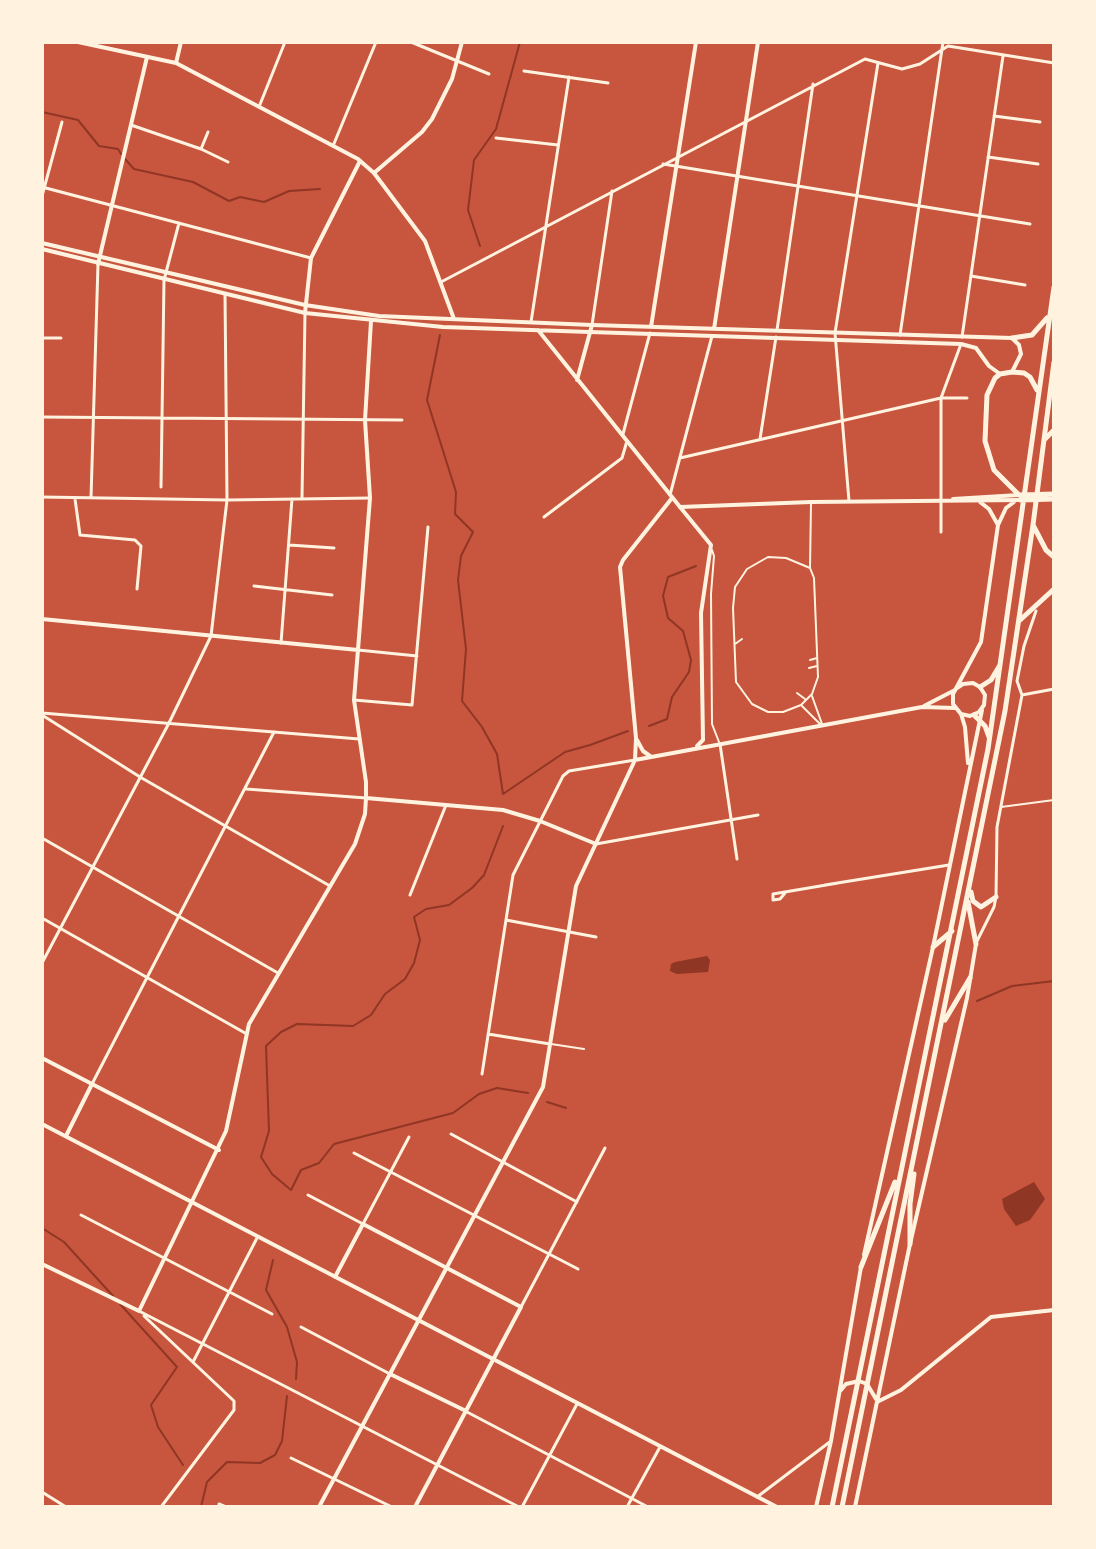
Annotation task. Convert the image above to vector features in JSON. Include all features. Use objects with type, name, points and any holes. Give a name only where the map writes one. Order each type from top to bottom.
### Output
[{"type":"highway","points":[[832,1507],[990,742],[1054,287]]},
{"type":"highway","points":[[1012,338],[1032,335],[1050,313]]},
{"type":"highway","points":[[842,1507],[1004,714],[1054,362]]},
{"type":"highway","points":[[1039,399],[1037,387],[1024,373],[1000,374],[987,395],[985,441],[994,470],[1020,497],[1054,496]]},
{"type":"highway","points":[[1044,439],[1054,430]]},
{"type":"highway","points":[[1033,525],[1046,550],[1054,557]]},
{"type":"highway","points":[[1018,621],[1054,589]]},
{"type":"highway","points":[[980,687],[995,676],[1002,660]]},
{"type":"highway","points":[[974,715],[987,731],[990,742]]},
{"type":"highway","points":[[970,888],[978,906],[984,907],[996,897]]},
{"type":"highway","points":[[967,898],[976,944]]},
{"type":"highway","points":[[933,947],[952,930]]},
{"type":"highway","points":[[942,1025],[970,978]]},
{"type":"highway","points":[[910,1244],[910,1204],[917,1149]]},
{"type":"highway","points":[[861,1267],[902,1163]]},
{"type":"street","points":[[78,42],[176,63],[360,161],[374,173],[425,241],[454,319]]},
{"type":"street","points":[[176,63],[181,42]]},
{"type":"street","points":[[259,107],[285,42]]},
{"type":"street","points":[[333,146],[376,42]]},
{"type":"street","points":[[411,42],[489,74]]},
{"type":"street","points":[[374,173],[422,132],[432,119],[446,95],[462,42]]},
{"type":"street","points":[[544,517],[622,458],[651,330],[696,42]]},
{"type":"street","points":[[319,1507],[543,1087],[576,886],[635,760],[636,738],[620,567],[671,496],[713,332],[758,42]]},
{"type":"street","points":[[900,335],[943,42]]},
{"type":"street","points":[[441,282],[865,59],[892,68],[910,68],[948,46],[1054,63]]},
{"type":"street","points":[[962,337],[1003,54]]},
{"type":"street","points":[[91,498],[98,264],[147,57]]},
{"type":"street","points":[[849,501],[836,336],[878,63]]},
{"type":"street","points":[[524,71],[608,83]]},
{"type":"street","points":[[531,322],[569,77]]},
{"type":"street","points":[[760,439],[813,84]]},
{"type":"street","points":[[994,116],[1040,122]]},
{"type":"street","points":[[42,196],[62,122]]},
{"type":"street","points":[[131,125],[201,149],[228,162]]},
{"type":"street","points":[[201,149],[208,132]]},
{"type":"street","points":[[496,138],[558,145]]},
{"type":"street","points":[[988,157],[1038,164]]},
{"type":"street","points":[[302,499],[305,305],[311,258],[360,161]]},
{"type":"street","points":[[663,164],[1030,224]]},
{"type":"street","points":[[43,187],[311,258]]},
{"type":"street","points":[[577,380],[592,325],[612,191]]},
{"type":"street","points":[[161,487],[165,277],[179,223]]},
{"type":"street","points":[[42,243],[305,313],[443,327],[590,332],[651,330]]},
{"type":"street","points":[[42,249],[98,264],[305,305],[379,316],[961,344],[976,348],[989,366],[1000,374]]},
{"type":"street","points":[[971,276],[1025,285]]},
{"type":"street","points":[[42,963],[169,723],[211,636],[227,500],[225,294]]},
{"type":"street","points":[[139,1311],[219,1150],[229,1122],[245,1033],[355,844],[365,814],[366,782],[354,700],[370,498],[365,420],[371,321]]},
{"type":"street","points":[[538,330],[711,545],[701,613],[703,740],[695,748]]},
{"type":"street","points":[[836,336],[1012,338],[1019,345],[1021,354],[1012,372]]},
{"type":"street","points":[[42,338],[61,338]]},
{"type":"street","points":[[941,532],[941,398],[961,344]]},
{"type":"street","points":[[680,458],[941,398],[967,398]]},
{"type":"street","points":[[42,417],[402,420]]},
{"type":"street","points":[[951,499],[960,496],[1020,497]]},
{"type":"street","points":[[42,497],[227,500],[370,498]]},
{"type":"street","points":[[680,507],[849,501],[978,501],[1020,497]]},
{"type":"street","points":[[968,768],[965,727],[953,699],[984,631],[998,525],[1006,508],[1020,497]]},
{"type":"street","points":[[74,498],[80,535],[135,540],[141,546],[137,589]]},
{"type":"street","points":[[281,643],[292,499]]},
{"type":"street","points":[[978,501],[989,509],[998,525]]},
{"type":"street","points":[[354,700],[412,705],[428,527]]},
{"type":"street","points":[[289,545],[334,548]]},
{"type":"street","points":[[254,586],[332,595]]},
{"type":"street","points":[[855,1506],[976,944],[994,907],[996,841],[1022,695],[1017,681],[1024,646],[1036,611]]},
{"type":"street","points":[[42,619],[417,656]]},
{"type":"street","points":[[971,661],[969,672],[973,683]]},
{"type":"street","points":[[816,1507],[831,1441],[861,1267],[933,947],[985,695],[973,683],[963,684],[922,707]]},
{"type":"street","points":[[1022,695],[1054,689]]},
{"type":"street","points":[[482,1074],[513,875],[563,776],[569,771],[922,707],[955,708]]},
{"type":"street","points":[[961,714],[974,715],[982,710]]},
{"type":"street","points":[[42,714],[359,739]]},
{"type":"street","points":[[42,714],[140,777],[330,886]]},
{"type":"street","points":[[65,1136],[274,732]]},
{"type":"street","points":[[636,738],[643,751],[650,756]]},
{"type":"street","points":[[703,740],[710,746]]},
{"type":"street","points":[[720,744],[737,859]]},
{"type":"street","points":[[244,789],[503,810],[596,844],[758,815]]},
{"type":"street","points":[[410,895],[446,805]]},
{"type":"street","points":[[42,838],[279,973]]},
{"type":"street","points":[[786,892],[949,865]]},
{"type":"street","points":[[42,918],[245,1033]]},
{"type":"street","points":[[506,920],[596,937]]},
{"type":"street","points":[[488,1034],[550,1044]]},
{"type":"street","points":[[42,1058],[219,1150]]},
{"type":"street","points":[[42,1124],[777,1507]]},
{"type":"street","points":[[451,1134],[577,1202]]},
{"type":"street","points":[[335,1277],[409,1137]]},
{"type":"street","points":[[415,1507],[605,1148]]},
{"type":"street","points":[[354,1153],[578,1269]]},
{"type":"street","points":[[308,1195],[521,1307]]},
{"type":"street","points":[[81,1215],[272,1314]]},
{"type":"street","points":[[193,1362],[258,1237]]},
{"type":"street","points":[[42,1264],[520,1507],[577,1403]]},
{"type":"street","points":[[877,1402],[901,1390],[991,1317],[1054,1310]]},
{"type":"street","points":[[139,1311],[234,1401],[234,1410],[161,1507]]},
{"type":"street","points":[[301,1327],[648,1507]]},
{"type":"street","points":[[840,1391],[846,1384],[859,1381],[873,1391],[877,1402]]},
{"type":"street","points":[[757,1497],[831,1441]]},
{"type":"street","points":[[627,1507],[660,1446]]},
{"type":"street","points":[[291,1458],[392,1507]]},
{"type":"street","points":[[42,1492],[66,1507]]},
{"type":"street","points":[[219,1504],[226,1507]]},
{"type":"lane","points":[[810,568],[774,556],[760,560],[747,569],[735,587],[736,682],[752,704],[768,712],[783,712],[801,705],[812,694],[818,677],[814,578],[810,568],[811,502]]},
{"type":"lane","points":[[711,545],[714,556],[711,594],[712,724],[720,744]]},
{"type":"lane","points":[[734,644],[742,639]]},
{"type":"lane","points":[[810,660],[818,658]]},
{"type":"lane","points":[[809,668],[818,666]]},
{"type":"lane","points":[[797,693],[806,700]]},
{"type":"lane","points":[[812,694],[822,725]]},
{"type":"lane","points":[[801,705],[822,725]]},
{"type":"lane","points":[[1001,807],[1054,800]]},
{"type":"lane","points":[[550,1044],[584,1049]]},
{"type":"shaded area","points":[[707,956],[710,960],[708,972],[677,974],[670,971],[671,964],[675,962]]},
{"type":"shaded area","points":[[1034,1182],[1045,1199],[1030,1220],[1016,1226],[1004,1209],[1002,1199]]},
{"type":"waterway","points":[[480,246],[468,210],[474,160],[496,129],[520,42]]},
{"type":"waterway","points":[[42,112],[78,120],[99,146],[118,149],[121,154]]},
{"type":"waterway","points":[[125,159],[134,169],[193,182],[229,201],[240,197],[264,202],[289,191],[320,189]]},
{"type":"waterway","points":[[440,335],[427,400],[456,492],[455,514],[473,532],[461,556],[458,580],[466,649],[462,701],[497,754],[503,794],[565,752],[628,731]]},
{"type":"waterway","points":[[649,726],[667,719],[672,697],[689,672],[691,660],[683,631],[668,618],[663,596],[668,577],[696,566]]},
{"type":"waterway","points":[[503,826],[484,875],[472,888],[449,905],[426,909],[414,917],[420,940],[414,963],[405,979],[385,994],[371,1015],[353,1026],[297,1024],[281,1032],[266,1046],[269,1131],[261,1157],[272,1174],[291,1190],[301,1170],[319,1163],[334,1144],[453,1113],[479,1094],[497,1088],[528,1093]]},
{"type":"waterway","points":[[977,1001],[1012,986],[1054,981]]},
{"type":"waterway","points":[[547,1102],[566,1108]]},
{"type":"waterway","points":[[42,1228],[64,1242],[113,1296]]},
{"type":"waterway","points":[[273,1260],[266,1290],[287,1327],[297,1362],[296,1379]]},
{"type":"waterway","points":[[120,1304],[177,1367],[151,1405],[158,1427],[183,1465]]},
{"type":"waterway","points":[[201,1507],[207,1482],[227,1462],[260,1463],[275,1455],[282,1441],[287,1396]]}]
